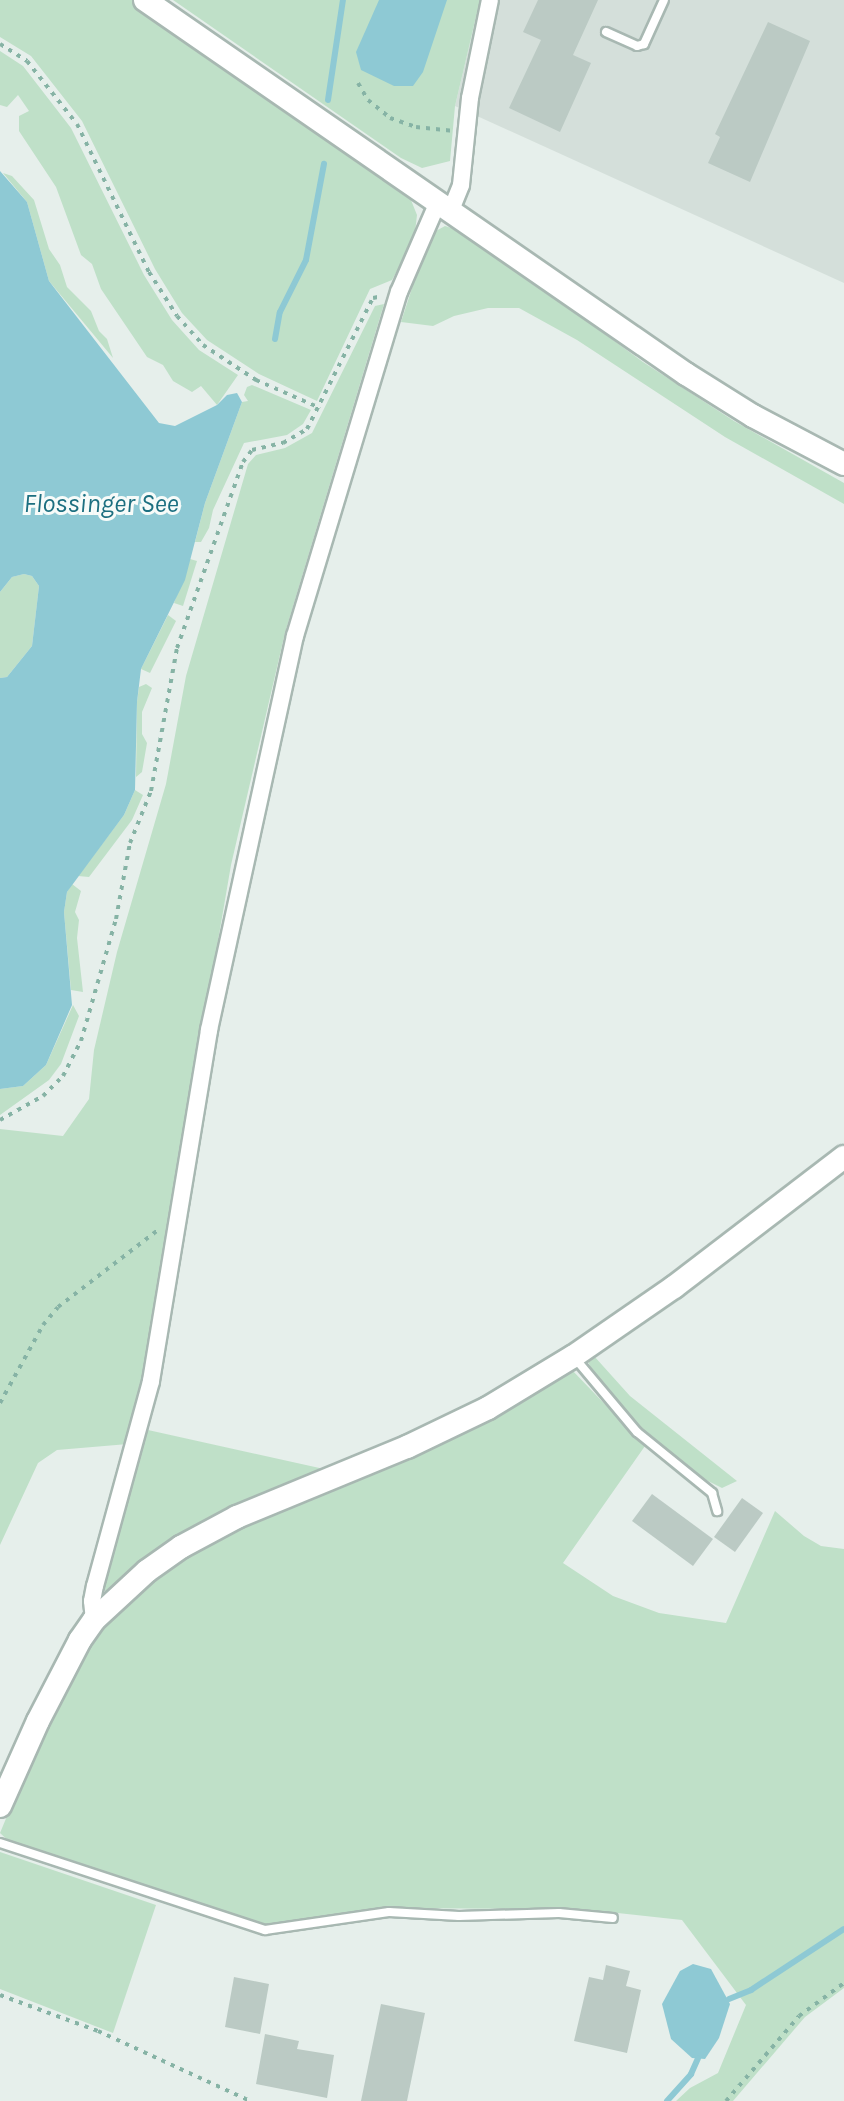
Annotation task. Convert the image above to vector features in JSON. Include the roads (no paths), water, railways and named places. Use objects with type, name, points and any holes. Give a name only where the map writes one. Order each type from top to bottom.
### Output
[{"type":"main road","points":[[145,0],[686,374],[753,416],[844,464]]},
{"type":"main road","points":[[0,1806],[44,1708],[94,1620],[147,1571],[214,1529],[305,1487],[407,1447],[488,1408],[574,1356],[674,1287],[844,1157]]},
{"type":"street","points":[[94,1620],[92,1601],[95,1586],[151,1381],[209,1030],[295,636],[399,292],[444,206],[461,185],[466,133],[490,0]]},
{"type":"lane","points":[[606,32],[637,46],[644,44],[664,0]]},
{"type":"lane","points":[[574,1356],[637,1432],[712,1493],[717,1511]]},
{"type":"lane","points":[[0,1843],[265,1930],[389,1912],[459,1916],[559,1913],[613,1918]]},
{"type":"water","points":[[379,0],[447,0],[423,72],[413,86],[394,86],[361,70],[356,52]]},
{"type":"water","name":"Flossinger See","points":[[0,171],[27,202],[49,281],[159,423],[175,426],[217,405],[227,395],[237,393],[242,402],[205,503],[185,580],[141,669],[135,790],[124,815],[67,892],[64,912],[72,1005],[46,1065],[23,1086],[0,1089],[0,678],[7,677],[32,646],[39,586],[32,576],[24,574],[12,577],[0,592]]},
{"type":"water","points":[[693,1964],[711,1969],[730,2004],[719,2038],[705,2059],[692,2058],[671,2039],[662,2004],[680,1971]]},
{"type":"waterway","points":[[328,100],[343,0]]},
{"type":"waterway","points":[[275,339],[280,312],[306,260],[324,164]]},
{"type":"waterway","points":[[729,1999],[751,1990],[844,1929]]},
{"type":"waterway","points":[[667,2101],[691,2074],[698,2058]]}]
